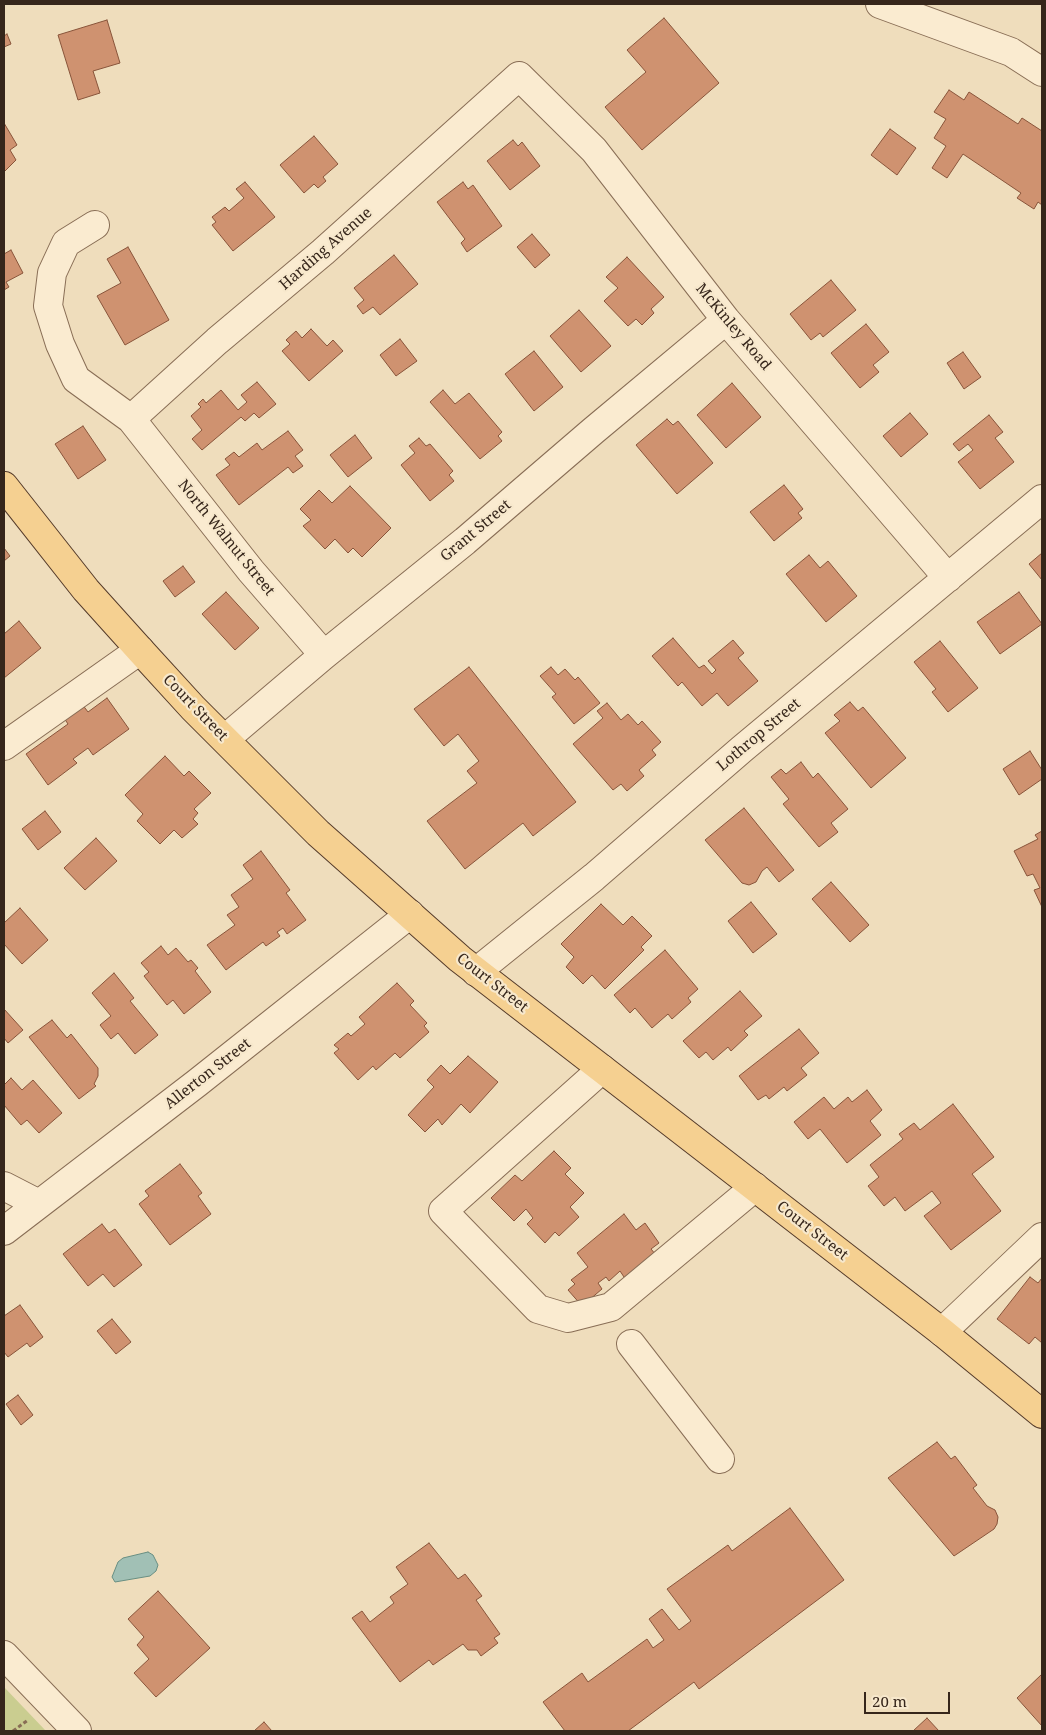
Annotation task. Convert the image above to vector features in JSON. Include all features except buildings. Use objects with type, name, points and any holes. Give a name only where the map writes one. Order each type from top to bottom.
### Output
[{"type":"main road","name":"Court Street","points":[[4,486],[86,590],[140,650],[318,833],[476,972],[942,1332],[1042,1414]]},
{"type":"street","points":[[880,4],[1011,52],[1042,72]]},
{"type":"street","name":"McKinley Road","points":[[519,76],[594,150],[726,320],[948,578]]},
{"type":"street","name":"Harding Avenue","points":[[131,419],[217,341],[323,252],[519,76]]},
{"type":"street","name":"North Walnut Street","points":[[95,225],[66,243],[52,273],[48,306],[60,344],[76,379],[131,419],[251,571],[324,655]]},
{"type":"street","name":"Grant Street","points":[[225,739],[324,655],[466,541],[593,430],[726,320]]},
{"type":"street","name":"Lothrop Street","points":[[476,972],[594,877],[742,749],[1042,499]]},
{"type":"street","points":[[4,746],[140,650]]},
{"type":"street","name":"Allerton Street","points":[[4,1231],[197,1083],[410,914]]},
{"type":"street","points":[[602,1069],[443,1211],[538,1308],[568,1318],[611,1307],[755,1187]]},
{"type":"street","points":[[4,1186],[39,1204]]},
{"type":"street","points":[[942,1332],[1042,1237]]},
{"type":"street","points":[[631,1344],[720,1459]]},
{"type":"street","points":[[4,1654],[77,1731]]},
{"type":"green space","points":[[4,1687],[46,1731],[4,1731]]},
{"type":"water","points":[[148,1552],[153,1555],[158,1565],[156,1571],[150,1576],[115,1582],[112,1577],[118,1562],[123,1558]]}]
